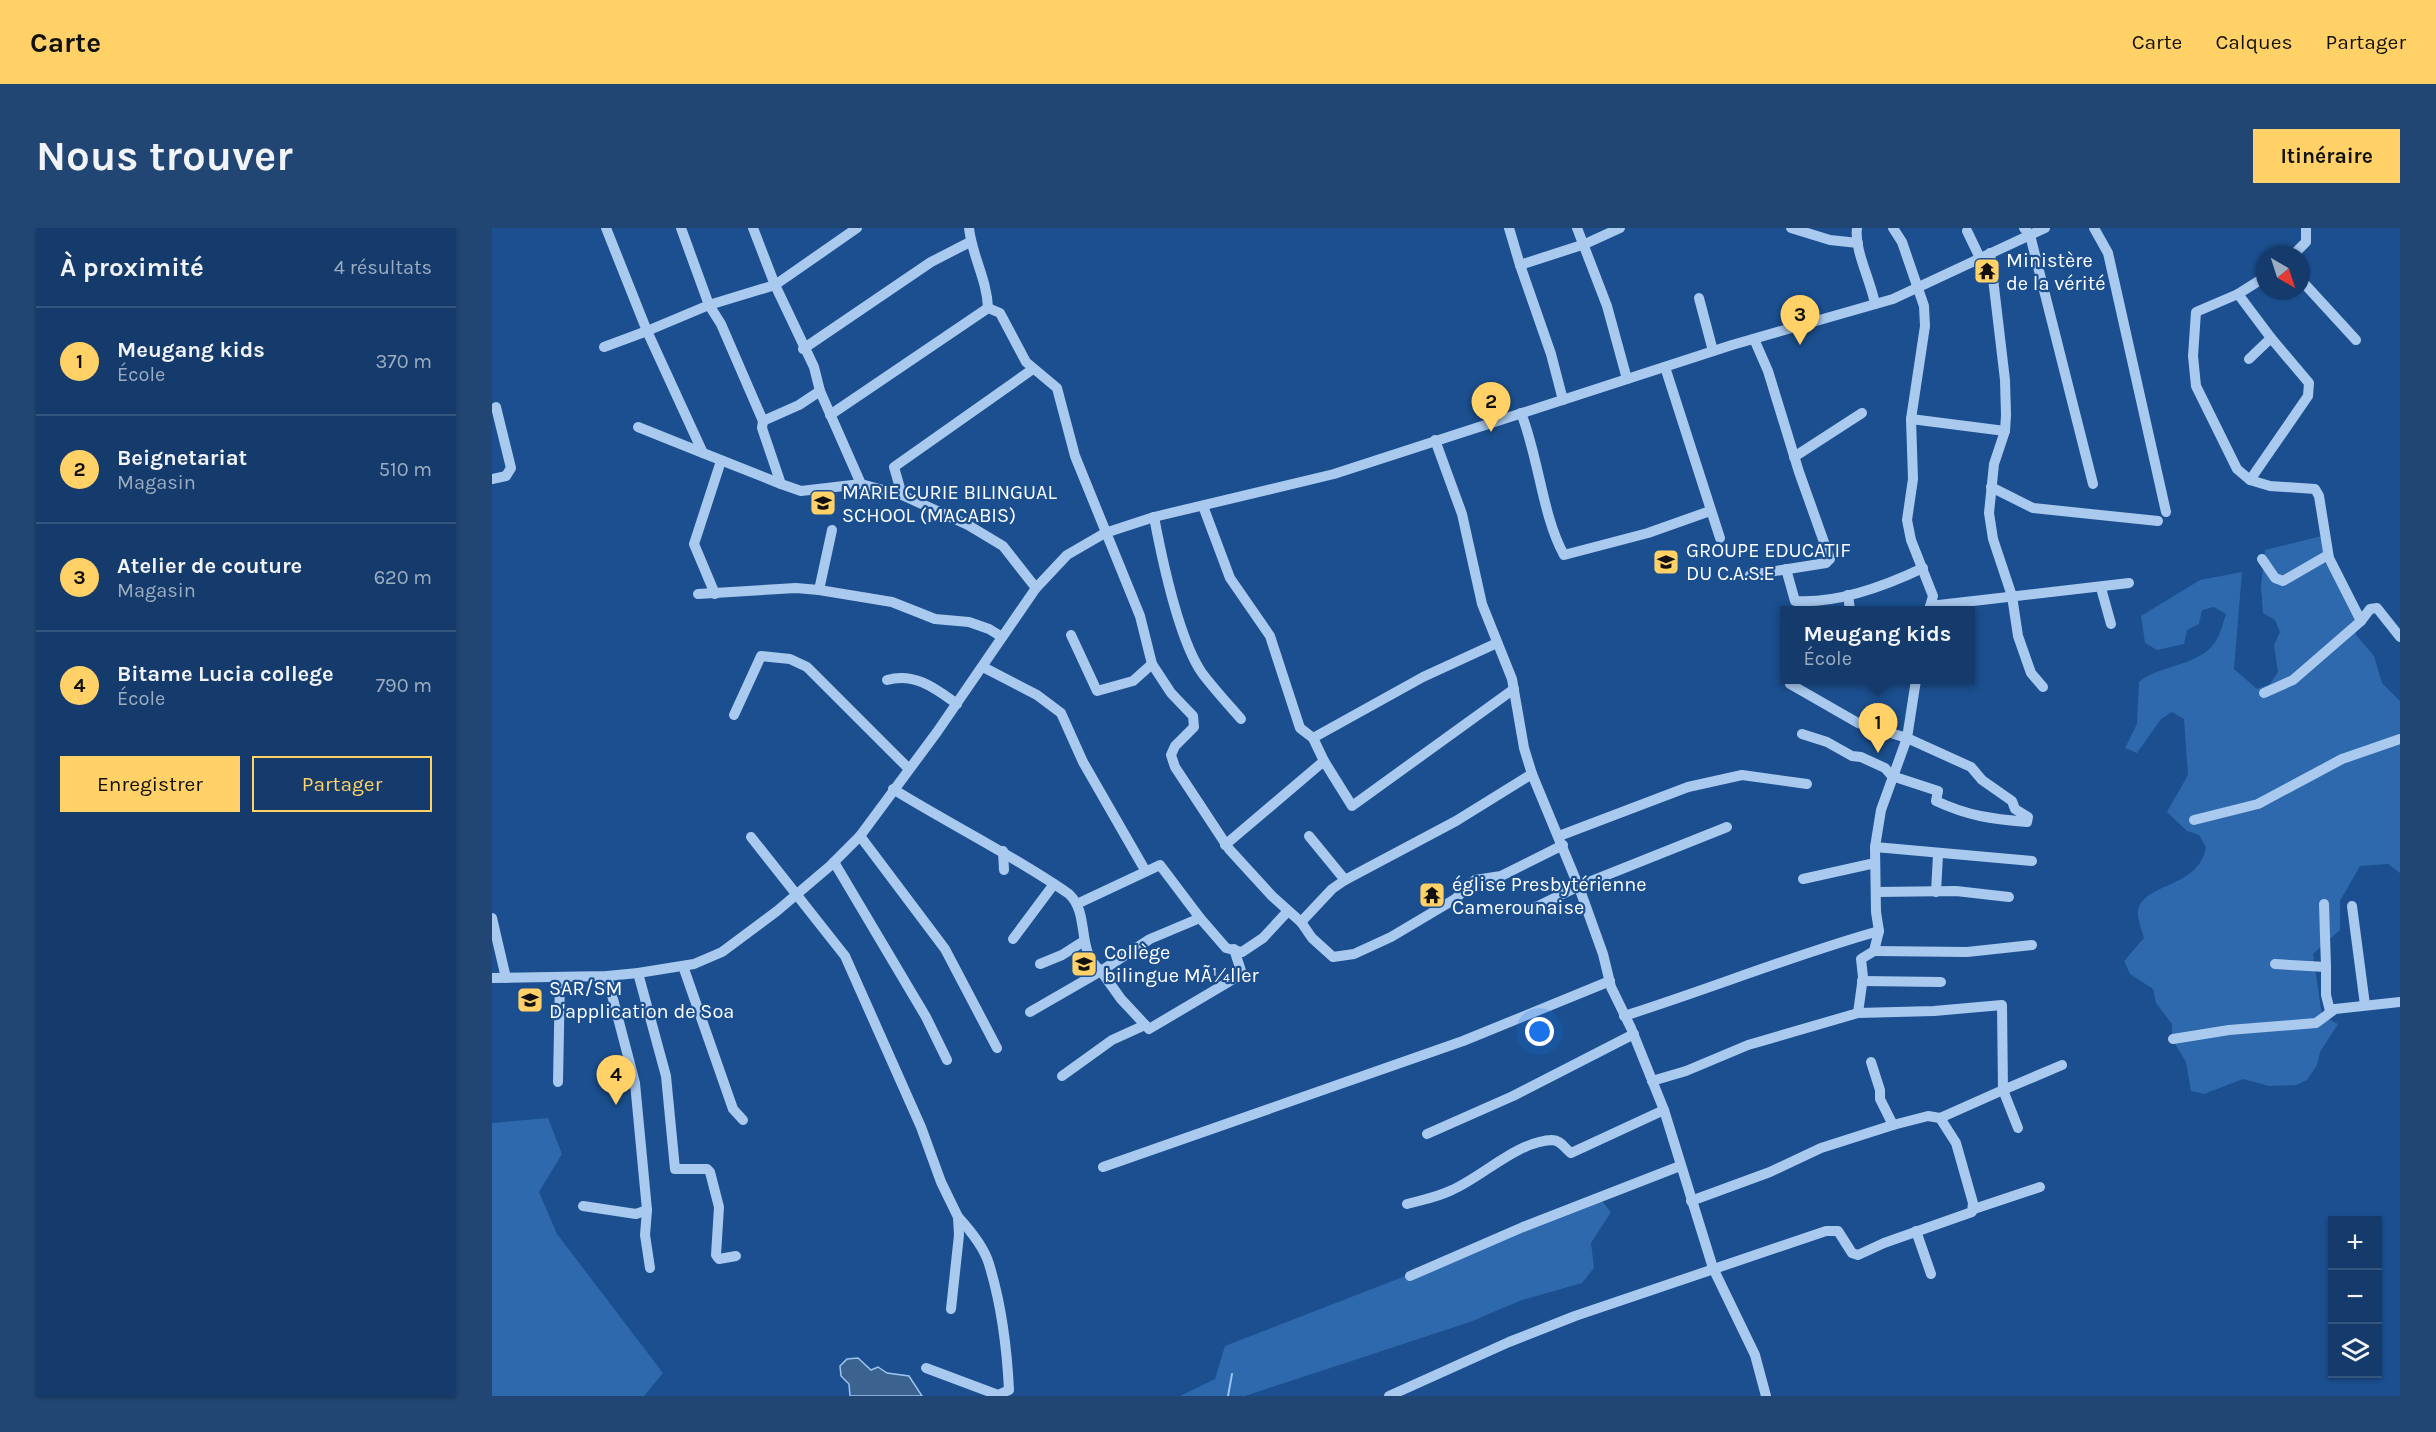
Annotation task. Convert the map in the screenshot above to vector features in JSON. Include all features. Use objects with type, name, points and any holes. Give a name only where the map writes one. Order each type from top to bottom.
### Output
[{"type":"street","points":[[606,228],[647,331],[703,453]]},
{"type":"street","points":[[681,228],[709,305],[724,332],[763,421],[762,428],[781,484]]},
{"type":"street","points":[[753,228],[803,349],[814,367],[820,391],[861,484]]},
{"type":"street","points":[[604,347],[709,305],[775,285],[857,228]]},
{"type":"street","points":[[969,228],[970,242],[987,286],[988,308]]},
{"type":"street","points":[[1509,228],[1551,354],[1563,400]]},
{"type":"street","points":[[1577,228],[1607,306],[1627,379]]},
{"type":"street","points":[[1520,265],[1585,244],[1620,228]]},
{"type":"street","points":[[1791,228],[1830,240],[1858,243]]},
{"type":"street","points":[[1857,228],[1858,243],[1875,304]]},
{"type":"street","points":[[1893,228],[1902,242],[1924,306],[1925,326],[1911,419],[1913,479],[1907,524],[1933,596],[1930,606]]},
{"type":"street","points":[[492,978],[560,978],[638,973],[708,960],[722,952],[834,862],[860,836],[957,704],[1036,588],[1067,555],[1105,532],[1154,517],[1334,474],[1713,351],[1875,304],[1980,258],[2027,231],[2045,228]]},
{"type":"street","points":[[1991,487],[2033,508],[2162,516],[2108,253],[2094,228]]},
{"type":"street","points":[[2302,246],[2306,242],[2306,228]]},
{"type":"street","points":[[1967,231],[1980,258]]},
{"type":"street","points":[[2027,231],[2093,484]]},
{"type":"street","points":[[803,349],[931,262],[970,242]]},
{"type":"street","points":[[1990,253],[2005,380],[2005,431],[1995,458],[1989,513],[1991,528],[2012,596],[2018,636],[2031,673],[2043,687]]},
{"type":"street","points":[[2256,283],[2238,294],[2196,312],[2193,356],[2196,386],[2237,469],[2250,480],[2285,489],[2305,487],[2315,489],[2319,496],[2328,555],[2361,621]]},
{"type":"street","points":[[2310,290],[2356,340]]},
{"type":"street","points":[[2238,294],[2309,384],[2308,396],[2250,480]]},
{"type":"street","points":[[1699,298],[1713,351]]},
{"type":"street","points":[[988,308],[1000,313],[1026,362],[1057,388],[1075,456],[1140,616],[1152,664],[1171,693],[1193,716],[1194,727],[1175,746],[1171,755],[1175,767],[1226,845],[1287,912],[1301,922],[1327,954],[1340,957],[1354,954],[1391,937],[1455,899],[1476,880],[1501,876],[1561,841],[1688,787],[1742,775],[1807,784]]},
{"type":"street","points":[[830,415],[988,308]]},
{"type":"street","points":[[2249,359],[2271,338]]},
{"type":"street","points":[[1750,575],[1826,563],[1830,559],[1794,456],[1777,396],[1754,339]]},
{"type":"street","points":[[1665,367],[1689,445],[1702,476],[1710,511],[1720,538]]},
{"type":"street","points":[[902,495],[894,467],[1033,369]]},
{"type":"street","points":[[763,421],[799,405],[820,391]]},
{"type":"street","points":[[492,479],[506,476],[511,468],[496,407]]},
{"type":"street","points":[[1521,413],[1531,438],[1553,524],[1564,555],[1648,533],[1710,511]]},
{"type":"street","points":[[1794,456],[1862,413]]},
{"type":"street","points":[[1911,419],[2005,431]]},
{"type":"street","points":[[638,428],[801,491],[861,484],[902,495],[968,525],[1003,546],[1036,588]]},
{"type":"street","points":[[1435,440],[1462,514],[1482,604],[1506,662],[1514,689],[1524,748],[1532,774],[1579,886],[1610,981],[1664,1110],[1690,1201],[1713,1268],[1755,1355],[1766,1396]]},
{"type":"street","points":[[715,594],[694,544],[721,461]]},
{"type":"street","points":[[1203,506],[1230,578],[1270,636],[1300,728],[1312,738],[1352,806],[1514,689]]},
{"type":"street","points":[[1154,517],[1162,561],[1192,653],[1201,672],[1241,719]]},
{"type":"street","points":[[819,590],[832,530]]},
{"type":"street","points":[[2262,559],[2276,578],[2283,581],[2328,555]]},
{"type":"street","points":[[1786,569],[1795,601],[1808,602],[1848,595],[1902,578],[1923,568]]},
{"type":"street","points":[[1943,606],[2129,583]]},
{"type":"street","points":[[698,594],[796,588],[819,590],[885,600],[935,619],[969,622],[989,628],[1002,637]]},
{"type":"street","points":[[2101,588],[2111,624]]},
{"type":"street","points":[[1848,595],[1849,606]]},
{"type":"street","points":[[2264,693],[2293,680],[2361,621],[2370,609],[2377,608],[2400,637]]},
{"type":"street","points":[[1071,635],[1097,691],[1133,681],[1152,664]]},
{"type":"street","points":[[1312,738],[1423,677],[1497,643]]},
{"type":"street","points":[[734,715],[761,657],[790,658],[807,667],[827,684],[909,769]]},
{"type":"street","points":[[983,667],[1037,695],[1061,713],[1083,762],[1145,870]]},
{"type":"street","points":[[887,680],[911,678],[928,684],[957,704]]},
{"type":"street","points":[[1790,684],[1858,723],[1906,738],[1972,768],[1982,780],[2012,801],[2014,809],[2028,817],[2027,822],[1970,816],[1936,801],[1938,791],[1892,776],[1885,768],[1861,757],[1852,756],[1827,742],[1802,734]]},
{"type":"street","points":[[1874,951],[1879,931],[1875,847],[1881,810],[1906,738],[1915,684]]},
{"type":"street","points":[[2194,820],[2258,804],[2342,759],[2400,739]]},
{"type":"street","points":[[1226,845],[1324,761]]},
{"type":"street","points":[[1301,922],[1344,880],[1456,821],[1532,774]]},
{"type":"street","points":[[893,789],[961,830],[1003,851],[1079,903],[1087,956],[1149,1029],[1242,974],[1234,949]]},
{"type":"street","points":[[1528,911],[1579,886],[1727,827]]},
{"type":"street","points":[[860,836],[945,950],[997,1048]]},
{"type":"street","points":[[1309,836],[1344,880]]},
{"type":"street","points":[[751,837],[775,864],[794,895],[827,930],[845,956],[958,1217],[970,1231],[988,1262],[1007,1346],[1009,1390],[998,1395],[926,1368]]},
{"type":"street","points":[[1875,847],[1938,855],[2032,861]]},
{"type":"street","points":[[1003,851],[1004,870]]},
{"type":"street","points":[[1936,892],[1938,855]]},
{"type":"street","points":[[834,862],[926,1017],[946,1060]]},
{"type":"street","points":[[1803,879],[1875,863]]},
{"type":"street","points":[[1079,903],[1145,870],[1160,865],[1226,948],[1242,952],[1251,947],[1287,912]]},
{"type":"street","points":[[1013,939],[1054,884]]},
{"type":"street","points":[[1876,892],[1936,892],[2009,897]]},
{"type":"street","points":[[2324,904],[2326,995],[2330,1011]]},
{"type":"street","points":[[2352,906],[2365,1005]]},
{"type":"street","points":[[492,918],[506,978]]},
{"type":"street","points":[[1030,1012],[1101,971],[1150,939],[1200,918]]},
{"type":"street","points":[[1624,1016],[1739,978],[1818,948],[1879,931]]},
{"type":"street","points":[[1040,964],[1084,940]]},
{"type":"street","points":[[1858,1013],[1863,981],[1862,959],[1874,951],[1966,952],[2032,945]]},
{"type":"street","points":[[2275,964],[2326,967]]},
{"type":"street","points":[[683,966],[733,1109],[743,1120]]},
{"type":"street","points":[[638,973],[666,1076],[675,1169],[707,1168],[710,1172],[719,1207],[716,1255],[719,1259],[736,1256]]},
{"type":"street","points":[[607,976],[635,1083],[647,1210],[645,1235],[650,1268]]},
{"type":"street","points":[[558,1082],[560,978]]},
{"type":"street","points":[[1103,1167],[1463,1041],[1610,981]]},
{"type":"street","points":[[1863,981],[1941,982]]},
{"type":"street","points":[[2174,1039],[2229,1030],[2316,1023],[2330,1011],[2400,1002]]},
{"type":"street","points":[[1652,1081],[1686,1071],[1748,1045],[1858,1013],[1934,1011],[2002,1005],[2003,1090],[2018,1128]]},
{"type":"street","points":[[1062,1076],[1112,1040],[1145,1025]]},
{"type":"street","points":[[1427,1134],[1513,1096],[1634,1034]]},
{"type":"street","points":[[1871,1062],[1880,1090],[1880,1099],[1893,1125]]},
{"type":"street","points":[[1690,1201],[1770,1172],[1821,1148],[1928,1116],[1940,1118],[2062,1065]]},
{"type":"street","points":[[1407,1204],[1452,1190],[1533,1145],[1553,1140],[1571,1153],[1664,1110]]},
{"type":"street","points":[[1940,1118],[1956,1143],[1974,1209]]},
{"type":"street","points":[[1410,1276],[1522,1227],[1680,1166]]},
{"type":"street","points":[[1389,1396],[1509,1342],[1713,1268],[1826,1231],[1838,1232],[1852,1253],[1858,1255],[1974,1209],[2040,1186]]},
{"type":"street","points":[[583,1206],[636,1214],[647,1210]]},
{"type":"street","points":[[951,1309],[959,1235],[958,1217]]},
{"type":"street","points":[[1916,1231],[1931,1274]]},
{"type":"shaded area","points":[[2330,534],[2325,563],[2357,606],[2356,635],[2374,656],[2382,683],[2400,701],[2400,873],[2388,864],[2360,866],[2340,901],[2340,930],[2313,954],[2322,1016],[2338,1024],[2320,1052],[2317,1065],[2307,1080],[2296,1085],[2269,1086],[2243,1079],[2204,1094],[2191,1091],[2186,1062],[2172,1039],[2172,1024],[2156,1003],[2153,989],[2130,974],[2124,961],[2144,938],[2138,914],[2142,902],[2150,895],[2193,871],[2201,861],[2206,847],[2199,835],[2187,831],[2167,812],[2188,775],[2184,719],[2172,712],[2161,719],[2137,753],[2125,748],[2137,724],[2139,682],[2148,676],[2190,661],[2209,649],[2218,638],[2226,614],[2214,607],[2202,610],[2199,624],[2187,630],[2184,644],[2157,650],[2145,643],[2141,616],[2200,580],[2242,572],[2234,669],[2257,689],[2270,684],[2278,672],[2274,645],[2280,632],[2275,620],[2263,613],[2261,586],[2265,550]]},
{"type":"shaded area","points":[[548,1118],[562,1154],[539,1192],[557,1234],[663,1373],[644,1396],[492,1396],[492,1123]]},
{"type":"shaded area","points":[[1601,1200],[1611,1212],[1591,1243],[1594,1268],[1582,1283],[1522,1300],[1470,1322],[1245,1396],[1180,1396],[1215,1379],[1225,1346]]},
{"type":"shaded area","points":[[858,1358],[871,1370],[878,1367],[887,1373],[909,1376],[922,1396],[850,1396],[849,1384],[841,1376],[840,1366],[847,1359]]},
{"type":"waterway","points":[[1228,1396],[1232,1374]]},
{"type":"place","name":"Ministère de la vérité","points":[[1987,271]]},
{"type":"place","name":"Atelier de couture","points":[[1800,345]]},
{"type":"place","name":"Beignetariat","points":[[1491,432]]},
{"type":"place","name":"MARIE CURIE BILINGUAL SCHOOL (MACABIS)","points":[[823,503]]},
{"type":"place","name":"GROUPE EDUCATIF DU C.A.S.E","points":[[1666,562]]},
{"type":"place","name":"Meugang kids","points":[[1878,753]]},
{"type":"place","name":"église Presbytérienne Camerounaise","points":[[1432,895]]},
{"type":"place","name":"Collège bilingue MÃ¼ller","points":[[1084,964]]},
{"type":"place","name":"SAR/SM D'application de Soa","points":[[530,1000]]},
{"type":"place","name":"Bitame Lucia college","points":[[616,1105]]}]
